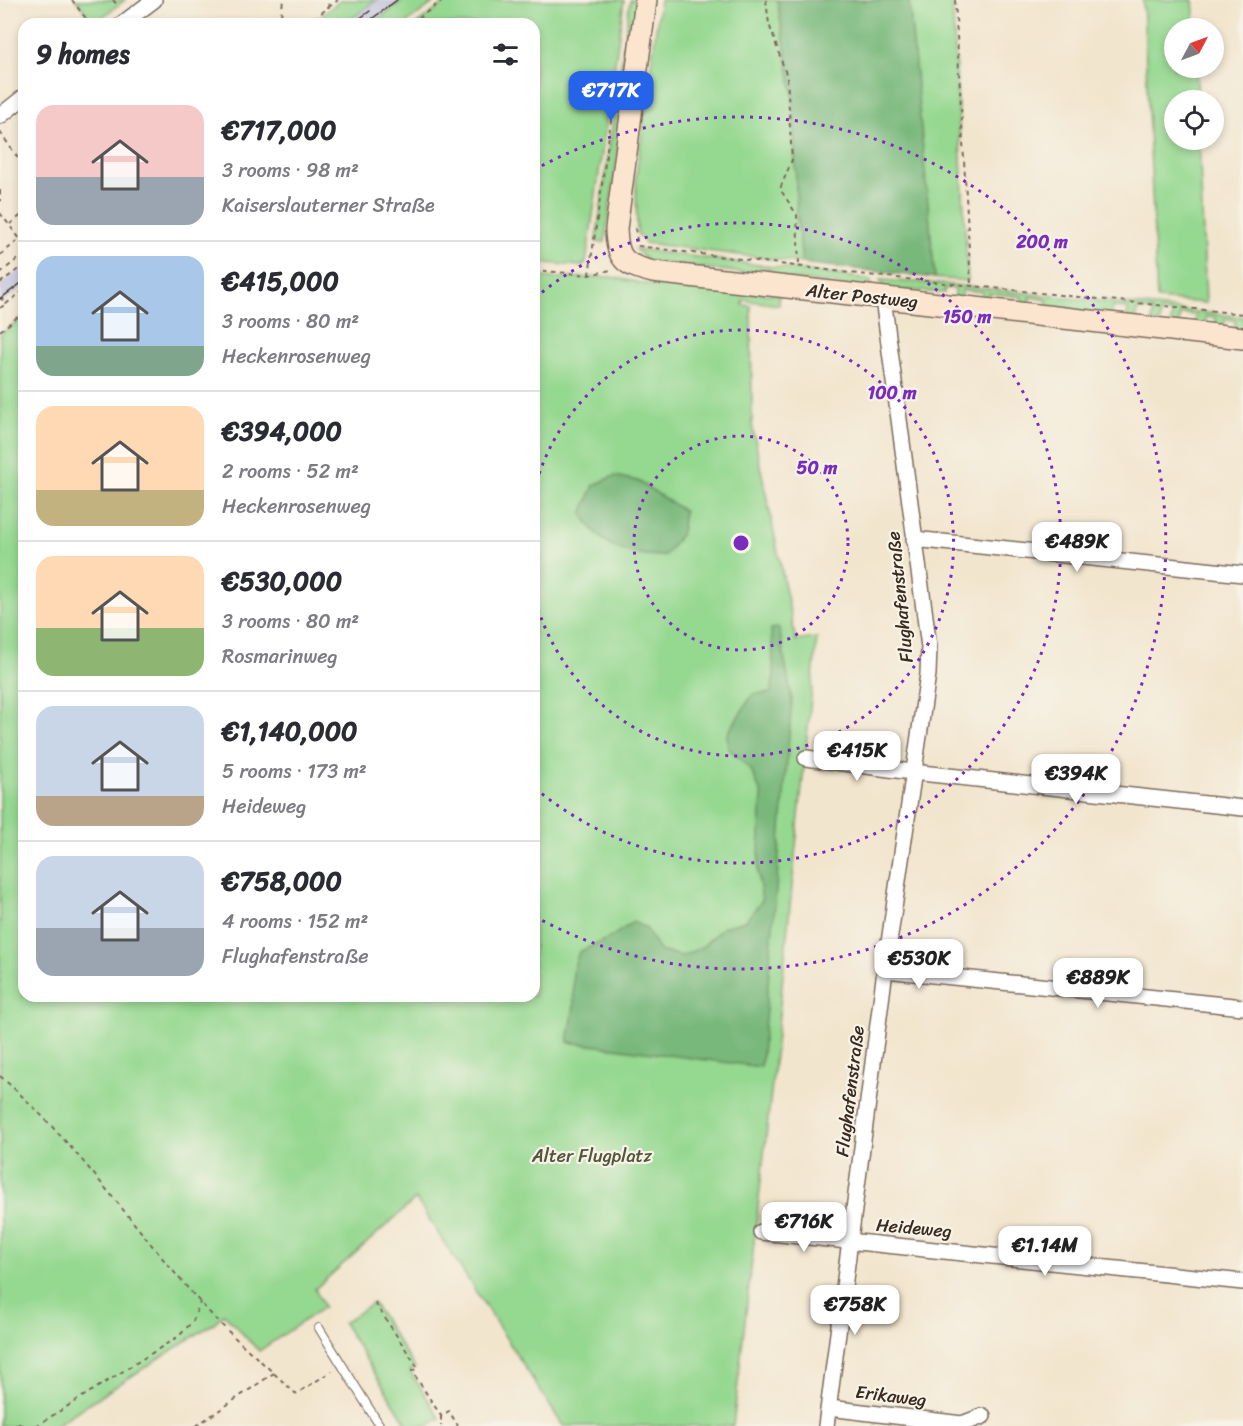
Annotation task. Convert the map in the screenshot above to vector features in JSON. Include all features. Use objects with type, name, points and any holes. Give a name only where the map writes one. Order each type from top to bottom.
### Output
[{"type":"main road","points":[[621,253],[616,229],[646,0]]},
{"type":"main road","name":"Alter Postweg","points":[[621,253],[653,272],[1243,338]]},
{"type":"street","points":[[130,18],[154,0]]},
{"type":"street","points":[[0,116],[18,102]]},
{"type":"street","name":"Flughafenstraße","points":[[826,1426],[885,970],[928,674],[928,646],[883,298]]},
{"type":"street","points":[[914,539],[1243,574]]},
{"type":"street","points":[[806,758],[912,772],[1243,808]]},
{"type":"street","points":[[885,970],[1243,1007]]},
{"type":"street","name":"Heideweg","points":[[761,1232],[1243,1282]]},
{"type":"street","name":"Erikaweg","points":[[829,1408],[962,1424],[983,1416]]},
{"type":"lane","points":[[319,1328],[380,1426]]},
{"type":"path","points":[[72,0],[86,18]]},
{"type":"path","points":[[281,18],[283,0]]},
{"type":"path","points":[[328,8],[329,0]]},
{"type":"path","points":[[315,18],[338,0]]},
{"type":"path","points":[[419,18],[443,0]]},
{"type":"path","points":[[766,0],[769,24],[787,77],[792,160],[780,189],[796,215],[799,265]]},
{"type":"path","points":[[955,0],[971,285]]},
{"type":"path","points":[[589,275],[612,114]]},
{"type":"path","points":[[0,132],[18,158]]},
{"type":"path","points":[[0,190],[0,202]]},
{"type":"path","points":[[0,213],[18,236]]},
{"type":"path","points":[[10,224],[18,218]]},
{"type":"path","points":[[0,255],[18,241]]},
{"type":"path","points":[[593,244],[621,253],[799,265],[858,274],[1243,314]]},
{"type":"path","points":[[540,271],[589,275],[609,271],[621,253]]},
{"type":"path","points":[[0,273],[18,259]]},
{"type":"path","points":[[0,284],[18,270]]},
{"type":"path","points":[[0,308],[18,295]]},
{"type":"path","points":[[0,297],[6,304]]},
{"type":"path","points":[[0,331],[18,317]]},
{"type":"path","points":[[0,1076],[40,1114],[82,1160],[200,1302],[296,1394],[342,1365]]},
{"type":"path","points":[[36,1426],[179,1336],[193,1322],[200,1302]]},
{"type":"path","points":[[375,1303],[418,1368],[412,1371],[441,1416],[443,1423],[441,1426]]},
{"type":"path","points":[[196,1426],[274,1373]]},
{"type":"path","points":[[441,1416],[448,1411],[458,1426]]},
{"type":"path","points":[[18,1423],[22,1426]]},
{"type":"shaded area","points":[[376,0],[404,0],[380,18],[352,18]]},
{"type":"shaded area","points":[[18,272],[18,291],[0,304],[0,285]]},
{"type":"green space","points":[[76,0],[125,0],[101,18],[90,18]]},
{"type":"green space","points":[[341,0],[376,0],[352,18],[318,18]]},
{"type":"green space","points":[[404,0],[437,0],[413,18],[380,18]]},
{"type":"green space","points":[[449,0],[624,0],[586,263],[581,266],[540,263],[540,18],[425,18]]},
{"type":"green space","points":[[630,0],[636,0],[635,26],[605,242],[596,242]]},
{"type":"green space","points":[[660,0],[777,0],[793,93],[797,215],[802,263],[645,243],[637,233],[636,176]]},
{"type":"green space","points":[[777,0],[909,0],[935,278],[802,263],[797,215],[793,94]]},
{"type":"green space","points":[[909,0],[952,0],[968,281],[933,278]]},
{"type":"green space","points":[[1143,0],[1193,0],[1194,18],[1164,18],[1164,78],[1197,78],[1197,90],[1164,90],[1164,150],[1199,150],[1206,303],[1157,299]]},
{"type":"green space","points":[[635,249],[867,279],[871,282],[872,289],[648,261]]},
{"type":"green space","name":"Alter Flugplatz","points":[[540,277],[611,277],[646,284],[779,295],[779,305],[743,300],[743,305],[751,306],[752,425],[796,641],[817,638],[772,1084],[733,1426],[563,1426],[416,1199],[315,1289],[324,1307],[259,1351],[224,1314],[213,1324],[54,1426],[0,1426],[0,335],[18,321],[18,1002],[540,1002]]},
{"type":"green space","points":[[880,280],[944,284],[1243,317],[1243,332],[1235,331],[1235,320],[1225,319],[1224,330],[1216,329],[1216,318],[1206,317],[1205,329],[1194,327],[1196,315],[1180,314],[1179,325],[1171,325],[1172,313],[1161,312],[1160,323],[1152,323],[1153,311],[1138,309],[1136,321],[1127,320],[1128,308],[1113,307],[1111,318],[1047,310],[1047,300],[1030,297],[1029,308],[1023,308],[1022,297],[989,293],[988,303],[982,303],[982,292],[962,290],[961,300],[955,300],[955,289],[945,288],[944,293],[908,290],[886,293]]},
{"type":"green space","points":[[614,476],[638,481],[684,511],[681,534],[665,556],[627,552],[607,543],[582,514],[594,485]]},
{"type":"green space","points":[[779,628],[792,700],[761,1067],[568,1042],[574,1006],[573,970],[579,952],[611,937],[633,922],[646,928],[659,951],[682,956],[702,947],[723,927],[745,921],[762,901],[758,873],[762,795],[751,770],[728,748],[727,734],[753,694],[771,693],[774,676],[771,629]]},
{"type":"green space","points":[[373,1303],[415,1368],[410,1371],[440,1418],[428,1426],[408,1426],[343,1323]]},
{"type":"tram line","points":[[373,18],[397,0]]},
{"type":"tram line","points":[[360,18],[370,11]]},
{"type":"tram line","points":[[0,299],[18,286]]}]
